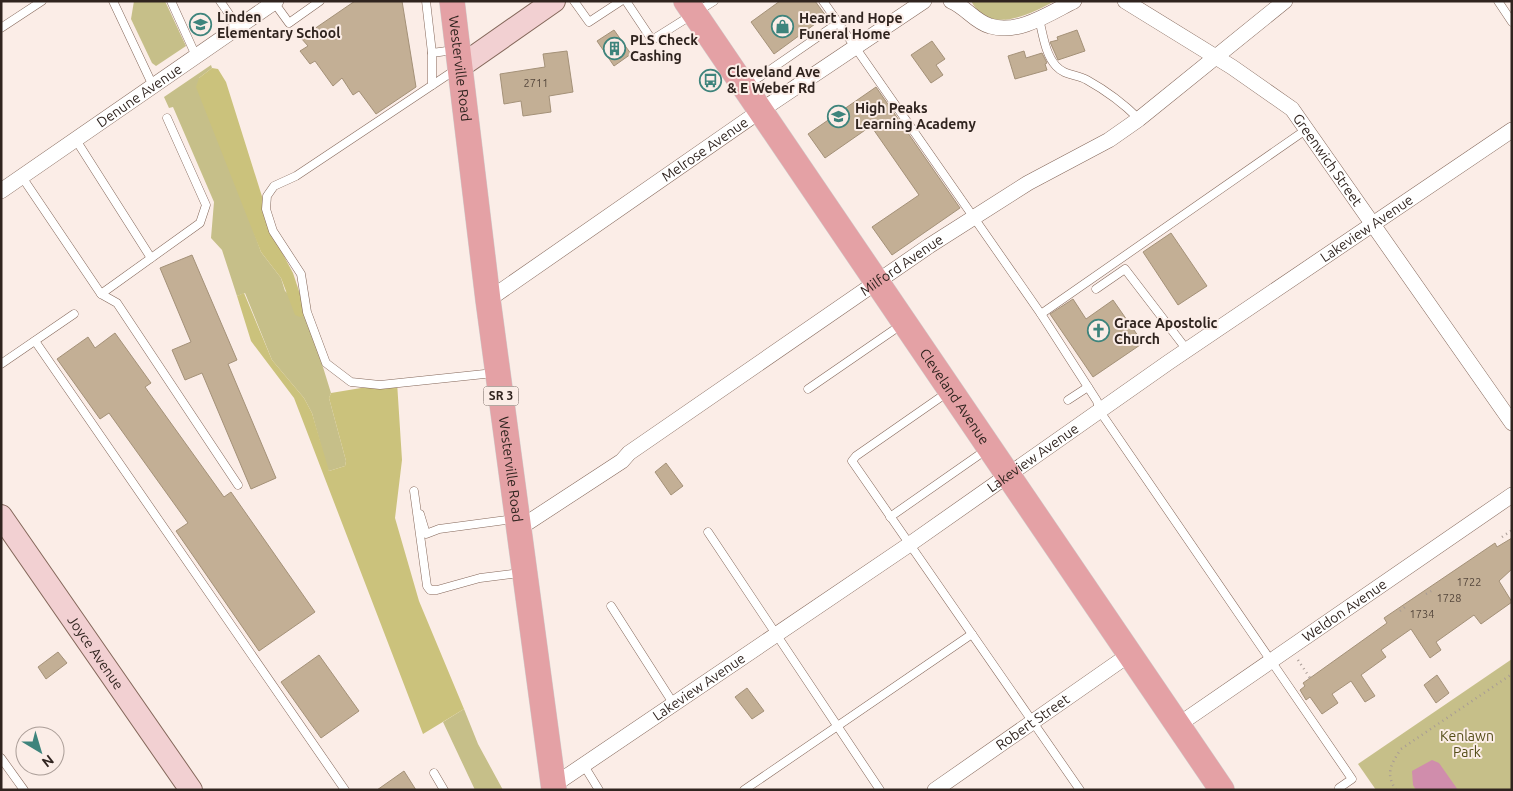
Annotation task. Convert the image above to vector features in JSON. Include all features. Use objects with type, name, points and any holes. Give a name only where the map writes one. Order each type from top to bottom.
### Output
[{"type":"main road","name":"Westerville Road","points":[[452,1],[497,373],[554,787]]},
{"type":"main road","name":"Cleveland Avenue","points":[[698,5],[760,111],[1222,790]]},
{"type":"street","points":[[460,57],[554,1]]},
{"type":"street","name":"Melrose Avenue","points":[[488,300],[760,111],[924,1]]},
{"type":"street","points":[[951,1],[991,27],[1010,28],[1039,19],[1074,1]]},
{"type":"street","name":"Greenwich Street","points":[[1125,1],[1216,57],[1292,109],[1374,223],[1512,423]]},
{"type":"street","name":"Milford Avenue","points":[[517,524],[622,461],[629,453],[973,217],[1028,183],[1109,140],[1285,1]]},
{"type":"street","name":"Denune Avenue","points":[[1,191],[154,88],[196,56],[274,2]]},
{"type":"street","name":"Lakeview Avenue","points":[[554,787],[583,764],[910,544],[1007,474],[1187,350],[1512,130]]},
{"type":"street","name":"Weldon Avenue","points":[[1178,725],[1512,495]]},
{"type":"street","name":"Joyce Avenue","points":[[1,516],[191,790]]},
{"type":"street","name":"Robert Street","points":[[935,790],[1130,654]]},
{"type":"lane","points":[[1,28],[42,1]]},
{"type":"lane","points":[[113,1],[154,88]]},
{"type":"lane","points":[[171,1],[196,56]]},
{"type":"lane","points":[[220,1],[238,27]]},
{"type":"lane","points":[[274,2],[289,23],[320,1]]},
{"type":"lane","points":[[426,1],[432,53],[432,85]]},
{"type":"lane","points":[[574,1],[589,22],[621,1]]},
{"type":"lane","points":[[626,1],[652,40],[698,5]]},
{"type":"lane","points":[[823,1],[1041,314],[1098,402],[1100,410],[1352,779],[1339,788]]},
{"type":"lane","points":[[1498,1],[1512,22]]},
{"type":"lane","points":[[1039,19],[1048,53],[1055,65],[1066,74],[1086,80],[1124,104],[1138,119]]},
{"type":"lane","points":[[745,88],[838,22]]},
{"type":"lane","points":[[432,53],[460,57]]},
{"type":"lane","points":[[460,57],[432,85],[296,176],[274,186],[267,196],[266,210],[273,231],[301,274],[307,312],[326,363],[351,382],[380,385],[497,373]]},
{"type":"lane","points":[[101,294],[200,223],[206,205],[167,118]]},
{"type":"lane","points":[[1041,314],[1307,129]]},
{"type":"lane","points":[[76,140],[151,258]]},
{"type":"lane","points":[[22,177],[101,294],[117,303],[238,485]]},
{"type":"lane","points":[[1096,289],[1125,269],[1187,350]]},
{"type":"lane","points":[[1,364],[74,314]]},
{"type":"lane","points":[[808,389],[905,323]]},
{"type":"lane","points":[[35,342],[344,789]]},
{"type":"lane","points":[[1068,400],[1088,386]]},
{"type":"lane","points":[[950,390],[864,450],[852,461],[1080,790]]},
{"type":"lane","points":[[890,517],[990,448]]},
{"type":"lane","points":[[517,524],[439,529],[426,534],[414,491],[420,552],[427,586],[430,590],[437,590],[480,578],[524,573]]},
{"type":"lane","points":[[708,532],[880,790]]},
{"type":"lane","points":[[611,606],[673,703]]},
{"type":"lane","points":[[744,790],[972,634]]},
{"type":"lane","points":[[1,758],[24,790]]},
{"type":"lane","points":[[583,764],[599,790]]},
{"type":"lane","points":[[434,773],[444,790]]},
{"type":"path","points":[[1502,537],[1512,530]]},
{"type":"path","points":[[1426,594],[1433,590]]},
{"type":"path","points":[[1400,611],[1406,607]]},
{"type":"path","points":[[1290,648],[1310,678]]},
{"type":"path","points":[[1396,790],[1390,782],[1390,764],[1401,749],[1512,674]]},
{"type":"green space","points":[[134,1],[165,1],[186,46],[156,66],[152,63],[131,19]]},
{"type":"green space","points":[[971,1],[1055,1],[1022,16],[999,20],[988,18],[979,12]]},
{"type":"green space","points":[[211,65],[212,68],[199,78],[261,252],[281,278],[285,291],[305,309],[331,393],[329,398],[346,461],[345,466],[329,471],[312,413],[304,398],[272,360],[245,293],[237,296],[222,250],[211,238],[214,202],[173,107],[169,108],[164,97]]},
{"type":"green space","name":"Kenlawn Park","points":[[1512,659],[1512,790],[1376,790],[1358,764]]},
{"type":"green space","points":[[464,709],[478,744],[503,790],[475,790],[443,722]]},
{"type":"shaded area","points":[[212,68],[218,69],[226,82],[276,241],[293,273],[305,309],[303,316],[295,315],[281,278],[261,252],[196,87],[199,78]]},
{"type":"shaded area","points":[[244,293],[272,360],[304,398],[312,413],[329,471],[345,466],[346,461],[329,398],[331,393],[397,382],[402,460],[395,518],[419,601],[464,709],[423,734],[294,398],[251,341],[237,296]]},
{"type":"shaded area","points":[[1432,760],[1439,763],[1458,790],[1416,790],[1413,785],[1412,771]]},
{"type":"building","points":[[355,1],[402,1],[416,87],[376,114],[359,91],[353,95],[342,78],[333,86],[315,61],[310,64],[300,51],[308,46],[301,38]]},
{"type":"building","name":"Heart and Hope Funeral Home","points":[[780,1],[815,1],[826,16],[774,54],[751,22]]},
{"type":"building","name":"PLS Check Cashing","points":[[614,30],[631,54],[614,66],[597,41]]},
{"type":"building","points":[[1077,30],[1085,51],[1058,60],[1050,42],[1058,40],[1057,37]]},
{"type":"building","points":[[932,41],[945,59],[936,65],[943,75],[931,83],[911,55]]},
{"type":"building","points":[[567,51],[573,92],[549,96],[551,112],[523,116],[521,101],[504,104],[500,74],[545,67],[543,54]]},
{"type":"building","points":[[1024,51],[1026,58],[1042,53],[1047,63],[1045,64],[1047,70],[1015,79],[1008,56]]},
{"type":"building","points":[[876,87],[960,208],[892,255],[872,227],[919,195],[871,126],[825,158],[808,134]]},
{"type":"building","points":[[1171,233],[1207,286],[1178,305],[1143,252]]},
{"type":"building","points":[[192,255],[237,360],[228,364],[276,478],[251,489],[202,373],[185,380],[172,350],[191,342],[160,268]]},
{"type":"building","name":"Grace Apostolic Church","points":[[1073,299],[1086,319],[1113,300],[1143,343],[1093,377],[1050,314]]},
{"type":"building","points":[[115,333],[151,383],[145,387],[224,497],[231,492],[315,612],[259,651],[176,531],[188,523],[109,413],[100,419],[57,359],[88,337],[95,348]]},
{"type":"building","points":[[666,463],[683,486],[671,495],[655,472]]},
{"type":"building","points":[[1512,538],[1512,569],[1499,581],[1512,602],[1481,624],[1474,615],[1436,642],[1441,650],[1430,658],[1411,629],[1381,650],[1386,657],[1361,675],[1375,696],[1365,702],[1351,681],[1332,694],[1338,703],[1322,714],[1310,697],[1306,700],[1300,690],[1305,686],[1303,683],[1387,623],[1384,618],[1495,543],[1497,547]]},
{"type":"building","points":[[58,652],[67,663],[46,679],[38,667]]},
{"type":"building","points":[[319,655],[359,711],[321,738],[281,682]]},
{"type":"building","points":[[1437,675],[1449,693],[1436,703],[1424,685]]},
{"type":"building","points":[[747,688],[764,711],[752,719],[735,697]]},
{"type":"building","points":[[404,771],[416,790],[377,790]]},
{"type":"place","name":"Linden Elementary School","points":[[201,25]]},
{"type":"place","name":"Heart and Hope Funeral Home","points":[[783,26]]},
{"type":"place","name":"PLS Check Cashing","points":[[614,48]]},
{"type":"place","name":"Cleveland Ave & E Weber Rd","points":[[711,80]]},
{"type":"place","name":"High Peaks Learning Academy","points":[[839,116]]},
{"type":"place","name":"Grace Apostolic Church","points":[[1098,331]]}]
